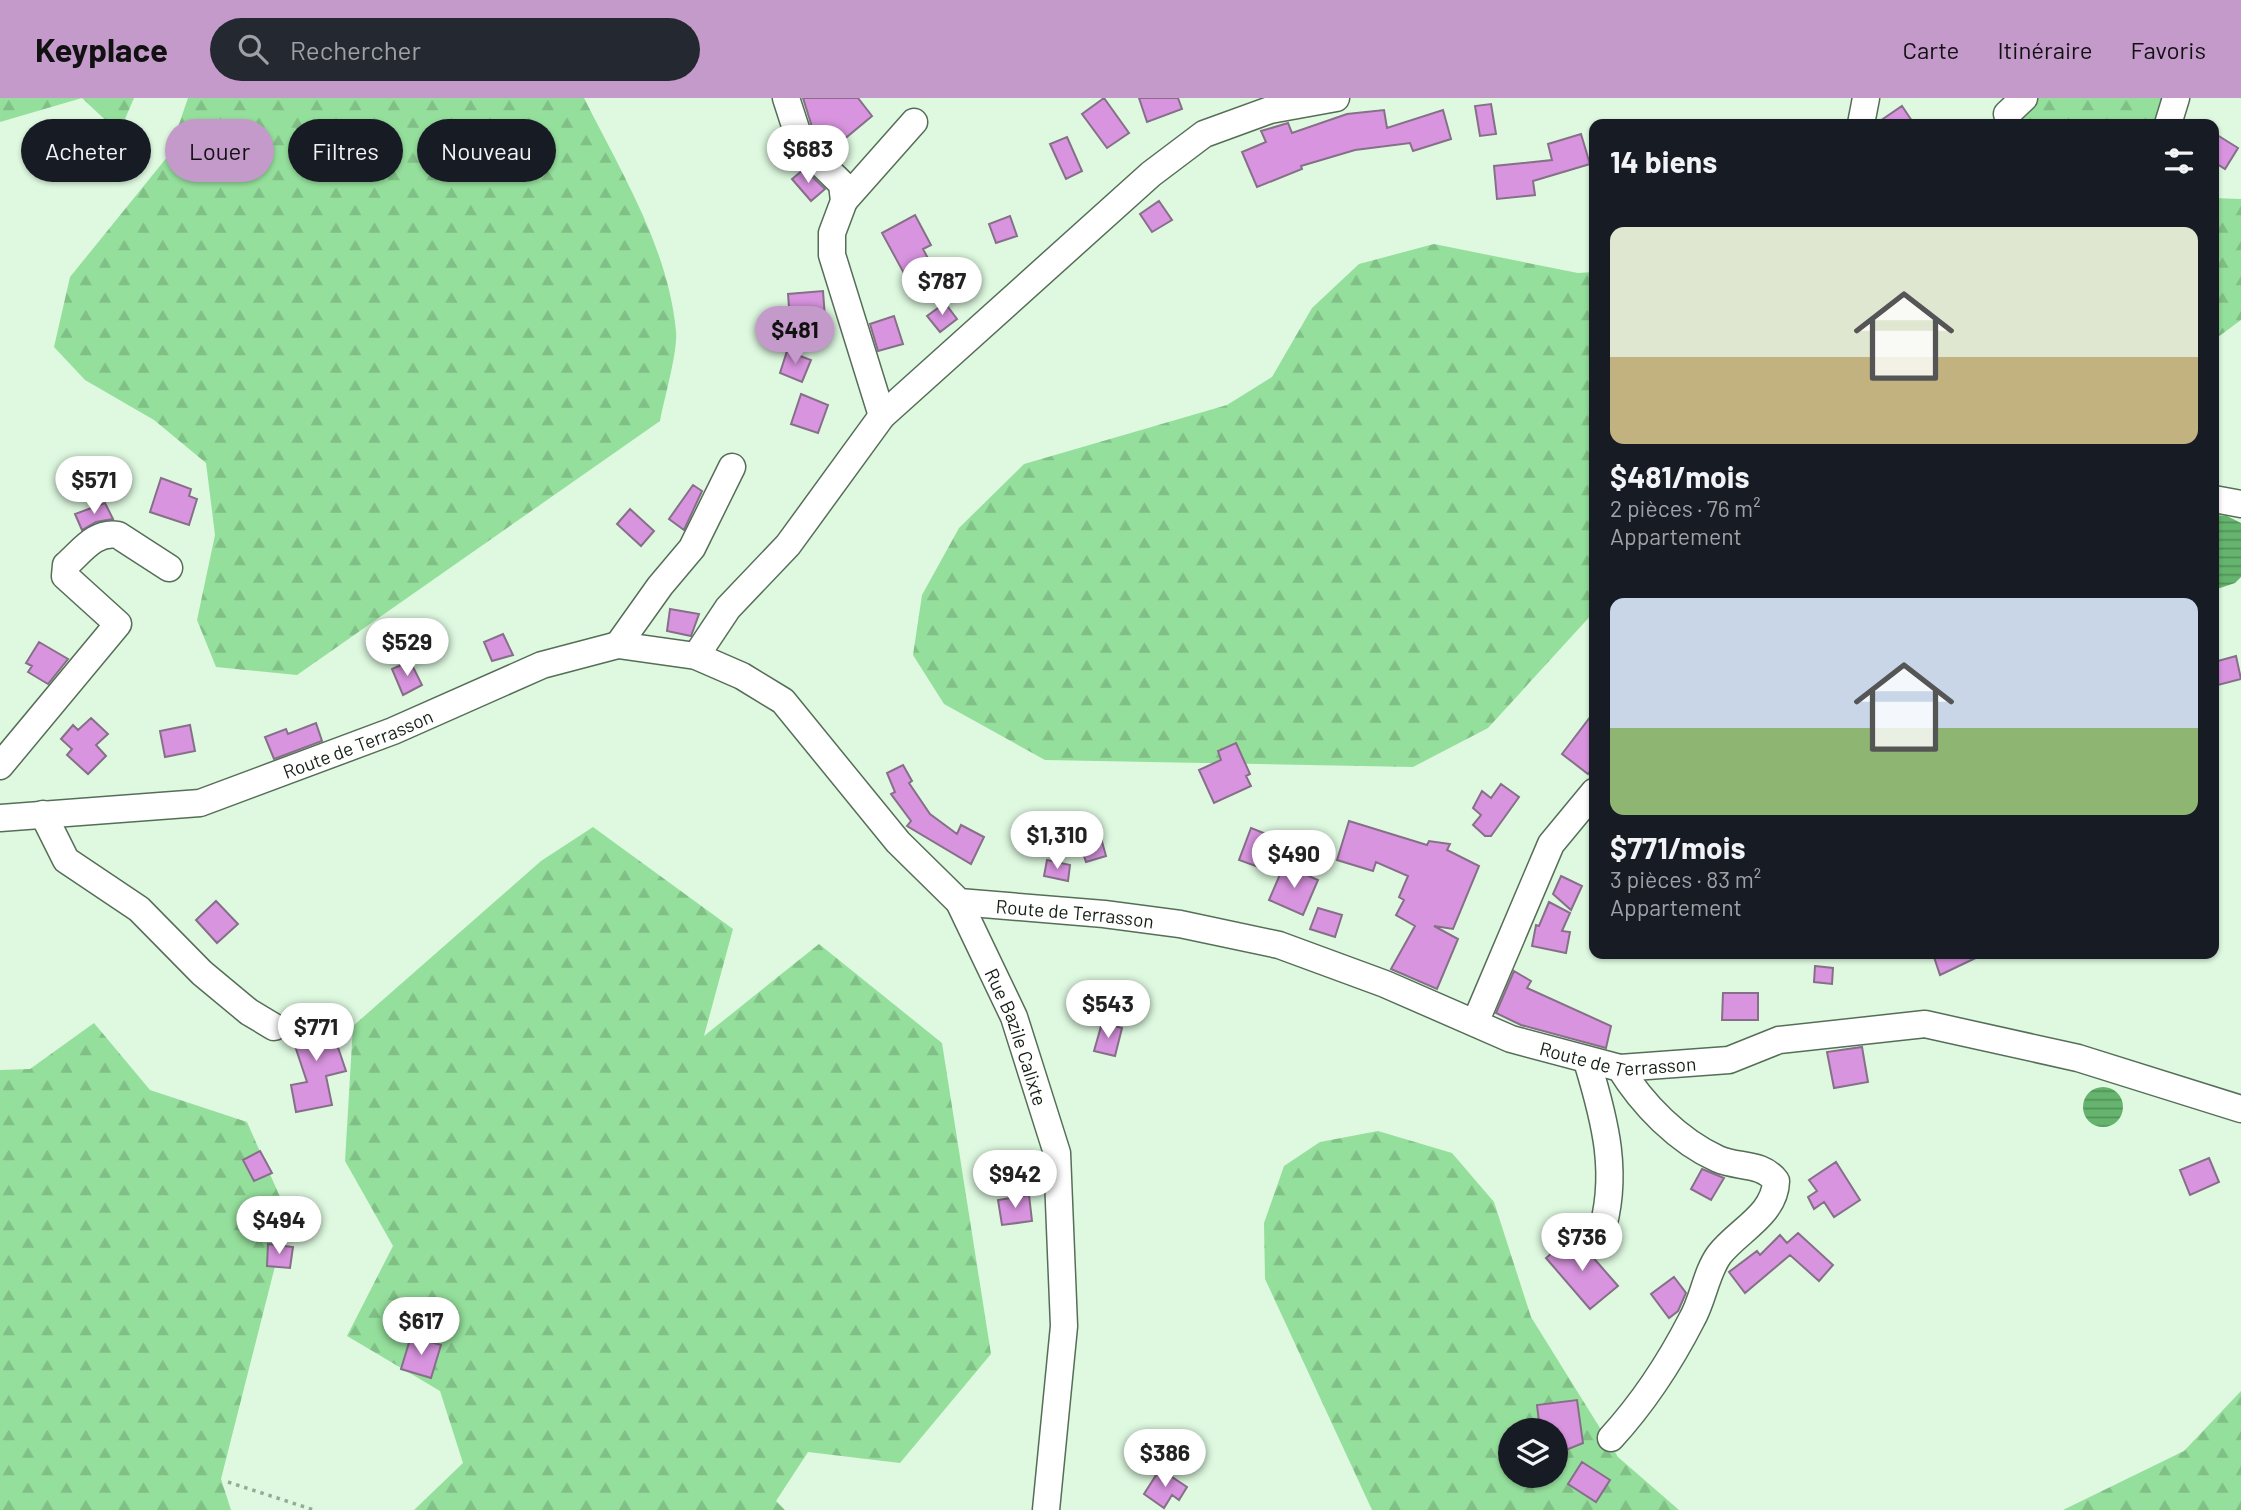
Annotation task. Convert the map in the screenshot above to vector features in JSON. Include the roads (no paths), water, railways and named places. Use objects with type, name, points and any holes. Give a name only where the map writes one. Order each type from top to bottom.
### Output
[{"type":"street","points":[[786,98],[798,135],[806,149],[842,184],[844,201]]},
{"type":"street","points":[[696,656],[728,608],[788,545],[881,416],[1151,174],[1204,134],[1269,110],[1336,98]]},
{"type":"street","points":[[1862,119],[1866,98]]},
{"type":"street","points":[[2170,119],[2176,98]]},
{"type":"street","points":[[881,416],[832,255],[832,233],[844,201],[914,122]]},
{"type":"street","points":[[618,645],[660,586],[692,548],[732,467]]},
{"type":"street","points":[[2219,500],[2241,504]]},
{"type":"street","points":[[0,766],[118,624],[65,576],[66,565],[97,537],[109,534],[118,535],[169,568]]},
{"type":"street","name":"Route de Terrasson","points":[[0,818],[200,803],[393,731],[542,664],[618,645],[696,656],[742,676],[783,701],[898,842],[959,902],[1180,924],[1279,945],[1385,984],[1511,1039],[1620,1068],[1729,1060],[1779,1040],[1925,1024],[2078,1058],[2241,1109]]},
{"type":"street","points":[[1475,1023],[1550,844],[1589,798]]},
{"type":"street","points":[[43,814],[66,860],[139,909],[226,994],[248,1012],[274,1027]]},
{"type":"street","name":"Rue Bazile Calixte","points":[[959,902],[1014,1017],[1057,1153],[1064,1326],[1046,1510]]},
{"type":"street","points":[[1587,1061],[1607,1127],[1608,1212],[1600,1237]]},
{"type":"street","points":[[1611,1438],[1660,1375],[1693,1318],[1718,1256],[1769,1204],[1776,1192],[1776,1181],[1763,1169],[1720,1160],[1698,1148],[1649,1107],[1620,1068]]}]
